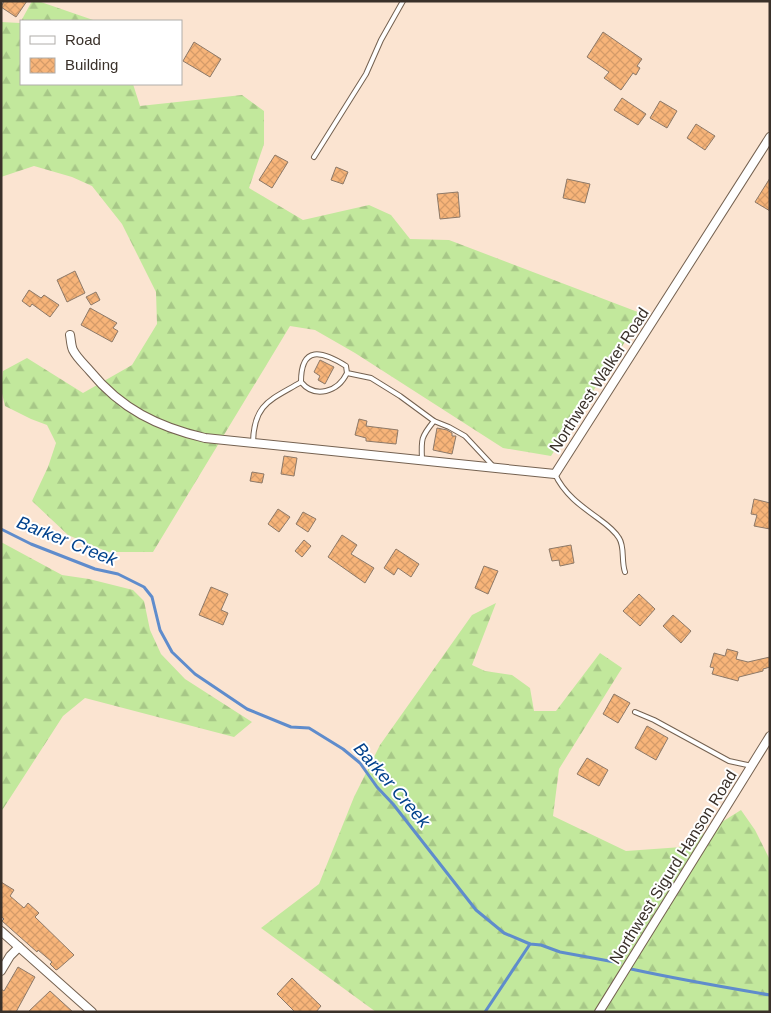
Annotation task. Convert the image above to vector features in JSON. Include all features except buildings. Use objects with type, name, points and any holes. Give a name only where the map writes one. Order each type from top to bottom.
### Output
[{"type":"street","name":"Northwest Walker Road","points":[[70,335],[73,350],[118,400],[144,417],[182,433],[205,438],[555,474],[770,137]]},
{"type":"street","name":"Northwest Sigurd Hanson Road","points":[[599,1012],[770,736]]},
{"type":"street","points":[[1,931],[92,1012]]},
{"type":"street","points":[[1,971],[10,956],[19,947]]},
{"type":"lane","points":[[314,157],[366,74],[381,40],[403,1]]},
{"type":"lane","points":[[317,353],[328,355],[346,366],[347,373],[344,380],[328,391],[312,392],[301,382],[301,369],[307,359],[317,353]]},
{"type":"lane","points":[[347,373],[371,378],[434,421],[465,436],[495,467]]},
{"type":"lane","points":[[253,442],[254,426],[263,406],[301,382]]},
{"type":"lane","points":[[422,460],[421,445],[423,434],[434,421]]},
{"type":"lane","points":[[555,474],[560,484],[575,501],[607,525],[619,538],[623,546],[622,563],[625,572]]},
{"type":"lane","points":[[635,712],[654,720],[729,761],[752,766]]},
{"type":"green space","points":[[32,1],[38,1],[93,20],[22,20]]},
{"type":"green space","points":[[1,22],[20,23],[20,85],[133,85],[140,106],[242,95],[264,111],[264,144],[249,188],[303,220],[369,205],[391,215],[410,239],[449,240],[643,314],[551,456],[503,448],[355,353],[315,330],[290,326],[153,552],[108,552],[68,535],[32,501],[48,467],[56,443],[47,425],[5,406],[1,389],[3,371],[27,358],[83,393],[132,365],[157,324],[156,292],[122,224],[92,186],[72,177],[34,166],[1,177]]},
{"type":"green space","points":[[1,542],[62,575],[89,579],[133,590],[144,601],[150,630],[161,654],[185,679],[252,722],[234,737],[85,698],[63,716],[1,812]]},
{"type":"green space","points":[[496,603],[472,665],[485,671],[512,675],[530,688],[534,711],[556,711],[600,653],[622,668],[559,769],[553,816],[626,851],[682,847],[741,810],[755,830],[770,860],[770,1012],[376,1012],[261,928],[319,884],[354,797],[380,745],[472,615]]},
{"type":"waterway","name":"Barker Creek","points":[[1,529],[31,544],[95,569],[118,574],[144,587],[152,597],[160,630],[172,652],[195,674],[247,709],[291,727],[309,728],[343,749],[360,763],[377,787],[393,804],[476,910],[504,933],[530,944],[541,945],[560,952],[620,963]]},
{"type":"waterway","points":[[485,1012],[530,944]]},
{"type":"waterway","name":"Barker Creek","points":[[631,969],[770,995]]}]
